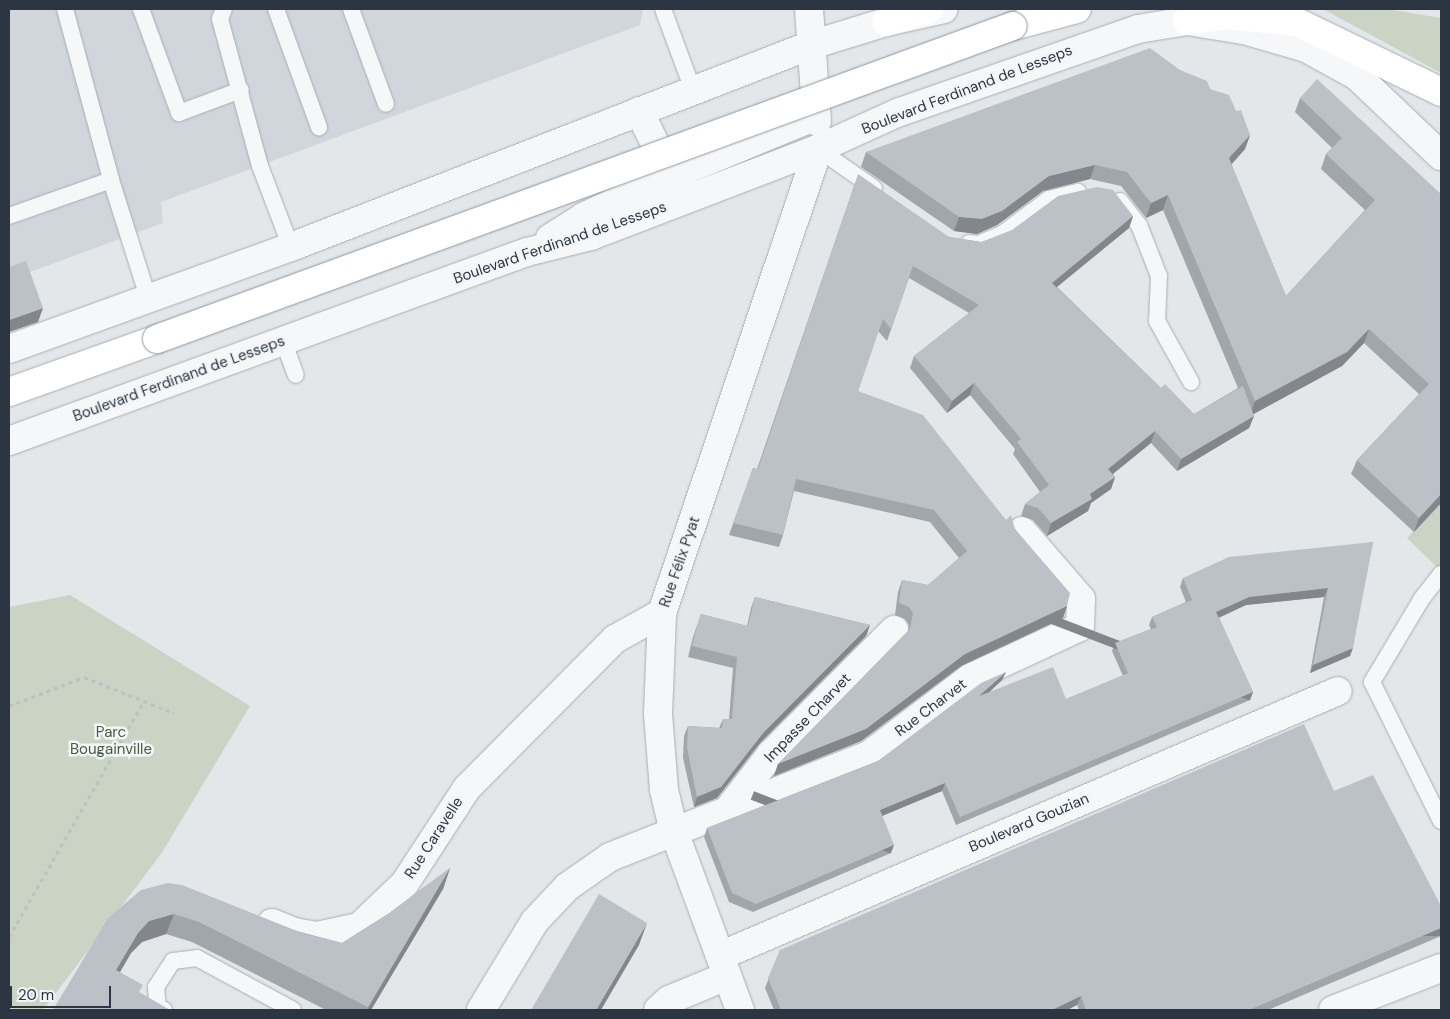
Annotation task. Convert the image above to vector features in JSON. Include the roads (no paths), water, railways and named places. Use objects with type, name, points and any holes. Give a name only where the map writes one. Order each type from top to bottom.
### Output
[{"type":"main road","points":[[886,22],[929,9]]},
{"type":"main road","points":[[9,392],[1013,26],[1055,9]]},
{"type":"main road","points":[[1013,26],[1077,9]]},
{"type":"main road","points":[[1187,21],[1227,15],[1297,22],[1441,92]]},
{"type":"street","points":[[809,9],[818,149]]},
{"type":"street","points":[[9,349],[292,246],[811,46],[886,22],[944,9]]},
{"type":"street","points":[[1187,21],[1270,37],[1306,48],[1333,61],[1357,76],[1441,156]]},
{"type":"street","name":"Boulevard Ferdinand de Lesseps","points":[[9,441],[527,252],[591,236],[818,149],[897,113],[1138,29],[1187,21]]},
{"type":"street","points":[[639,111],[660,152],[664,178]]},
{"type":"street","points":[[527,252],[583,217],[664,178],[816,116]]},
{"type":"street","name":"Rue Félix Pyat","points":[[740,1010],[674,832],[664,790],[658,714],[662,613],[818,149]]},
{"type":"street","name":"Rue Charvet","points":[[481,1010],[535,921],[567,887],[610,857],[869,755],[970,678],[1080,627],[1081,599],[1022,531]]},
{"type":"street","name":"Rue Caravelle","points":[[251,916],[294,932],[317,936],[359,927],[405,883],[466,788],[614,639],[662,613]]},
{"type":"street","name":"Impasse Charvet","points":[[727,811],[771,754],[894,630]]},
{"type":"street","name":"Boulevard Gouzian","points":[[658,1010],[669,1000],[724,966],[1338,691]]},
{"type":"street","points":[[1348,1007],[1441,968]]},
{"type":"lane","points":[[65,9],[111,180],[148,297]]},
{"type":"lane","points":[[141,9],[179,113],[242,90]]},
{"type":"lane","points":[[224,9],[220,19],[242,90],[260,166],[292,246]]},
{"type":"lane","points":[[276,9],[319,128]]},
{"type":"lane","points":[[351,9],[386,104]]},
{"type":"lane","points":[[663,9],[693,90]]},
{"type":"lane","points":[[818,149],[884,195]]},
{"type":"lane","points":[[9,216],[111,180]]},
{"type":"lane","points":[[950,241],[978,244],[1002,234],[1049,199],[1100,190],[1114,193],[1139,225],[1159,276],[1157,321],[1191,382]]},
{"type":"lane","points":[[283,340],[296,374]]},
{"type":"lane","points":[[1441,574],[1421,600],[1372,682],[1441,822]]},
{"type":"lane","points":[[164,1010],[158,1007],[156,987],[173,961],[197,958],[293,1010]]},
{"type":"park label","name":"Parc Bougainville","points":[[111,740]]}]
